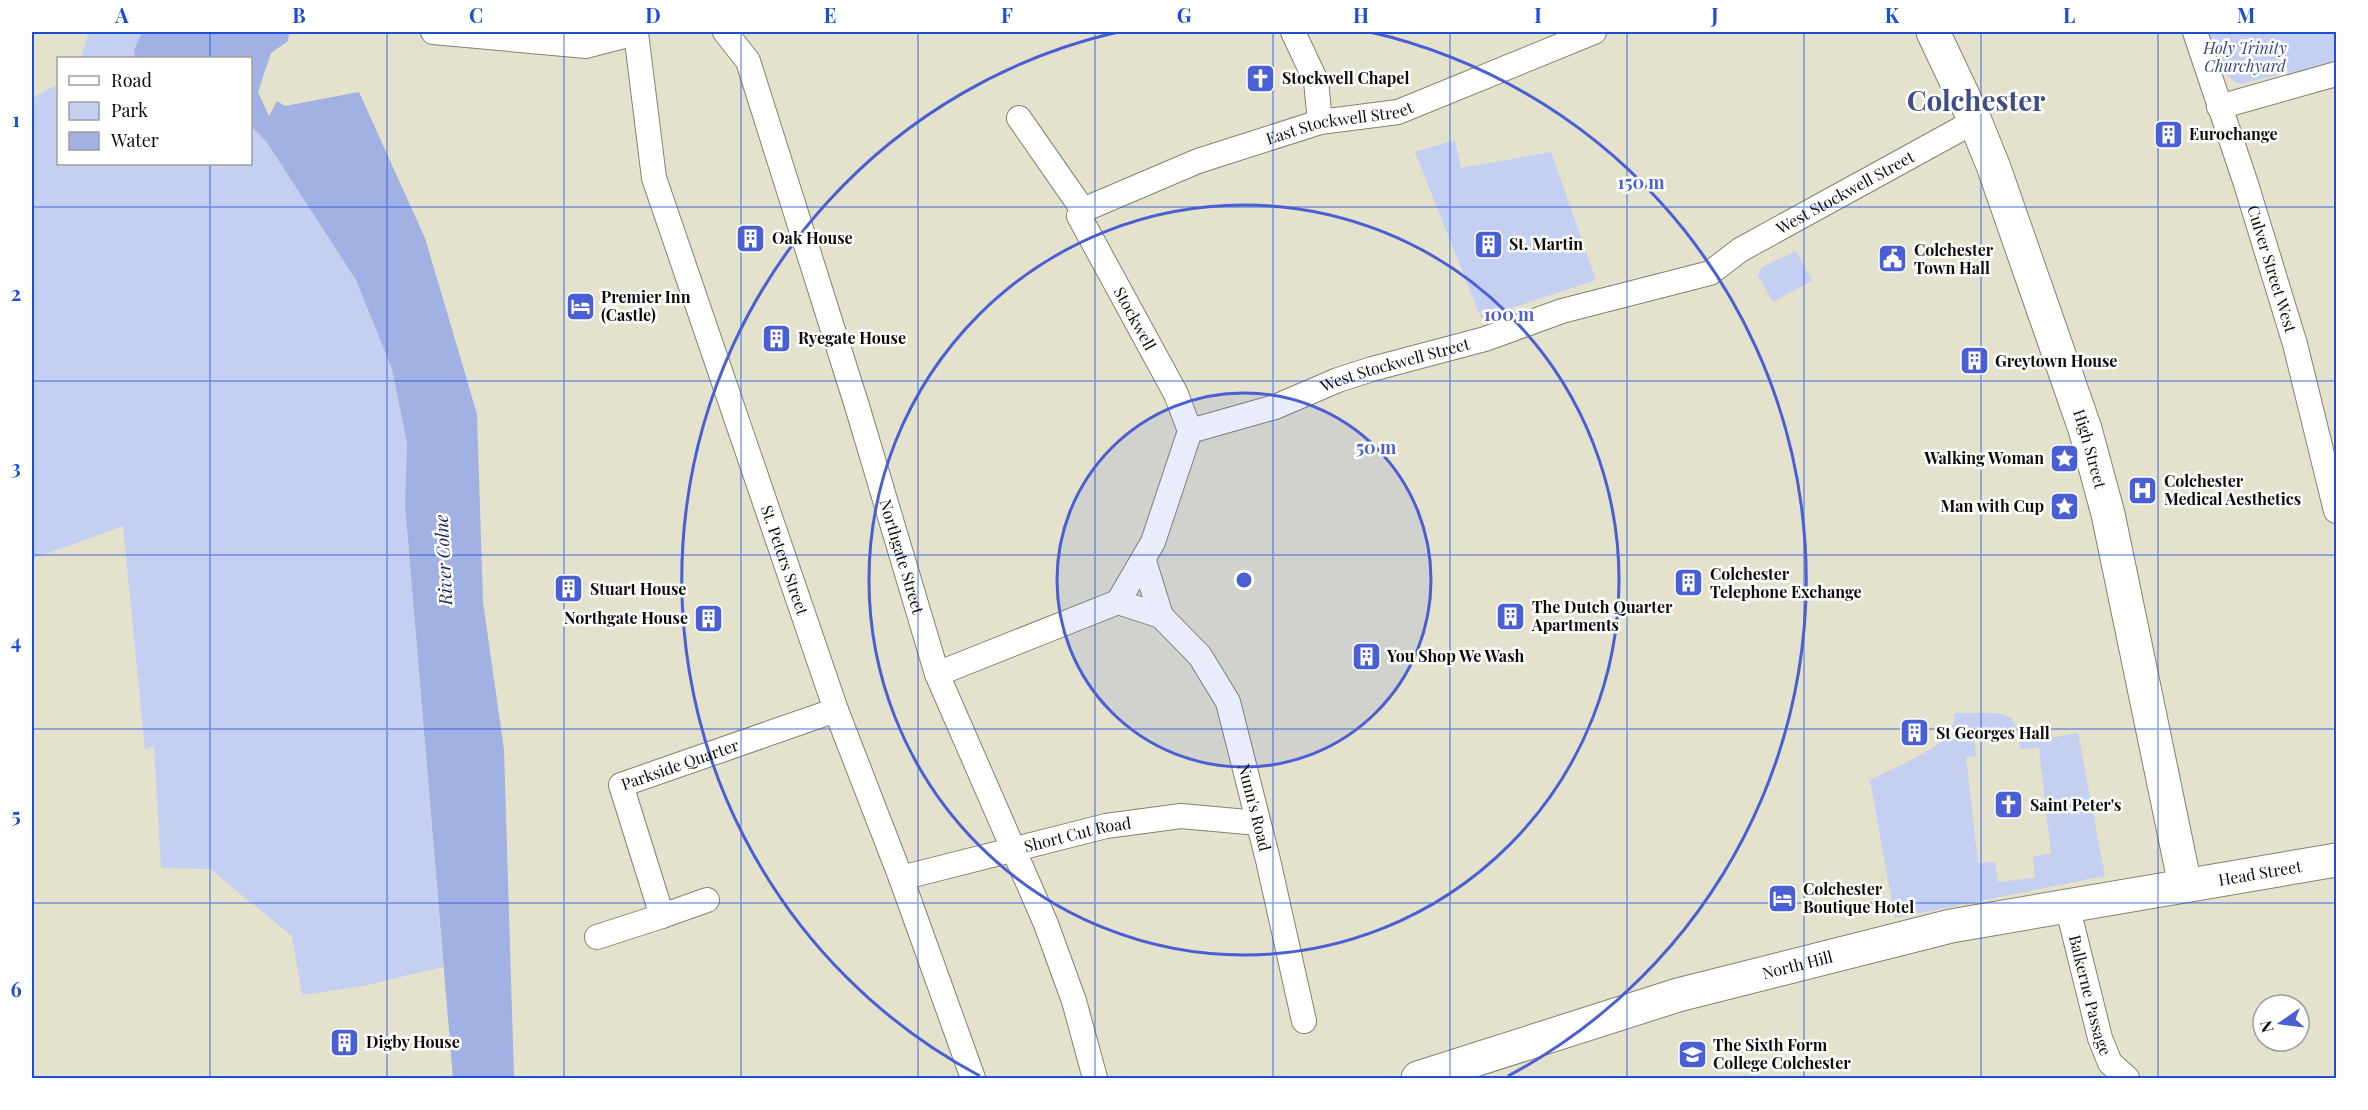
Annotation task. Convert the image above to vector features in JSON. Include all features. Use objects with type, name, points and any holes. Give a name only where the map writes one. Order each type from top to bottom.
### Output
[{"type":"street","points":[[433,32],[586,46],[636,32]]},
{"type":"street","name":"St. Peters Street","points":[[636,32],[654,178],[836,710],[901,878],[973,1078]]},
{"type":"street","name":"Northgate Street","points":[[725,32],[748,61],[750,67],[853,394],[937,674],[971,756],[1015,849],[1074,1001],[1095,1078]]},
{"type":"street","points":[[1293,32],[1316,81],[1320,122]]},
{"type":"street","name":"East Stockwell Street","points":[[1083,210],[1197,161],[1320,122],[1398,112],[1568,36],[1594,32]]},
{"type":"street","name":"High Street","points":[[1933,32],[1975,121],[1994,168],[2085,429],[2110,525],[2185,885]]},
{"type":"street","name":"Culver Street West","points":[[2195,32],[2246,184],[2295,344],[2337,511]]},
{"type":"street","points":[[2219,107],[2337,74]]},
{"type":"street","points":[[1019,118],[1083,210]]},
{"type":"street","name":"West Stockwell Street","points":[[1190,431],[1275,407],[1338,380],[1485,339],[1562,311],[1710,273],[1740,250],[1975,121]]},
{"type":"street","name":"Stockwell","points":[[1083,210],[1079,216],[1176,394],[1190,431]]},
{"type":"street","points":[[937,674],[1118,602],[1153,542],[1190,431]]},
{"type":"street","points":[[1144,561],[1161,616]]},
{"type":"street","points":[[1118,602],[1161,616]]},
{"type":"street","name":"Nunn's Road","points":[[1161,616],[1200,656],[1228,702],[1304,1021]]},
{"type":"street","name":"Parkside Quarter","points":[[662,916],[621,785],[836,710]]},
{"type":"street","name":"Short Cut Road","points":[[901,878],[1106,826],[1181,816],[1258,823]]},
{"type":"street","name":"Head Street","points":[[2185,885],[2337,860]]},
{"type":"street","name":"North Hill","points":[[1418,1078],[1685,992],[1950,926],[2185,885]]},
{"type":"street","points":[[597,937],[706,900]]},
{"type":"street","name":"Balkerne Passage","points":[[2067,905],[2100,1038],[2110,1063],[2127,1078]]},
{"type":"green space","points":[[89,32],[142,32],[134,50],[135,57],[81,57]]},
{"type":"green space","name":"Holy Trinity Churchyard","points":[[2207,32],[2336,32],[2336,62],[2240,84],[2221,69]]},
{"type":"green space","points":[[57,85],[57,165],[252,165],[252,127],[266,140],[356,280],[392,369],[407,443],[405,505],[443,967],[363,986],[302,995],[292,936],[210,869],[161,868],[154,746],[145,750],[123,526],[32,559],[32,98]]},
{"type":"green space","name":"St. Martin","points":[[1455,140],[1461,168],[1551,152],[1596,280],[1481,318],[1415,152]]},
{"type":"green space","points":[[1796,251],[1812,281],[1773,302],[1758,275],[1762,267]]},
{"type":"green space","points":[[1955,713],[1999,713],[2011,718],[2020,732],[2037,740],[2078,733],[2105,876],[1895,918],[1870,780],[1923,754],[1942,741],[1951,730]],"holes":[[[2018,732],[2020,749],[2039,748],[2051,854],[2033,856],[2035,878],[1998,882],[1995,862],[1978,863],[1966,757],[1976,756],[1974,737]]]},
{"type":"water","name":"River Colne","points":[[142,32],[289,32],[288,41],[271,53],[258,92],[269,116],[277,101],[285,106],[359,92],[425,238],[477,414],[483,602],[504,750],[514,1078],[453,1078],[405,505],[407,443],[392,369],[356,280],[266,141],[252,127],[252,57],[135,57],[134,50]]},
{"type":"place","name":"Stockwell Chapel","points":[[1261,78]]},
{"type":"place","name":"Eurochange","points":[[2168,134]]},
{"type":"place","name":"Oak House","points":[[751,238]]},
{"type":"place","name":"St. Martin","points":[[1488,244]]},
{"type":"place","name":"Colchester Town Hall","points":[[1893,259]]},
{"type":"place","name":"Premier Inn (Castle)","points":[[580,306]]},
{"type":"place","name":"Ryegate House","points":[[777,338]]},
{"type":"place","name":"Greytown House","points":[[1974,361]]},
{"type":"place","name":"Walking Woman","points":[[2065,458]]},
{"type":"place","name":"Colchester Medical Aesthetics","points":[[2143,490]]},
{"type":"place","name":"Man with Cup","points":[[2065,506]]},
{"type":"place","name":"Colchester Telephone Exchange","points":[[1689,583]]},
{"type":"place","name":"Stuart House","points":[[569,589]]},
{"type":"place","name":"The Dutch Quarter Apartments","points":[[1511,616]]},
{"type":"place","name":"Northgate House","points":[[709,618]]},
{"type":"place","name":"You Shop We Wash","points":[[1366,656]]},
{"type":"place","name":"St Georges Hall","points":[[1915,733]]},
{"type":"place","name":"Saint Peter's","points":[[2009,805]]},
{"type":"place","name":"Colchester Boutique Hotel","points":[[1782,898]]},
{"type":"place","name":"Digby House","points":[[345,1042]]},
{"type":"place","name":"The Sixth Form College Colchester","points":[[1692,1054]]},
{"type":"district","name":"Colchester","points":[[1976,101]]}]
